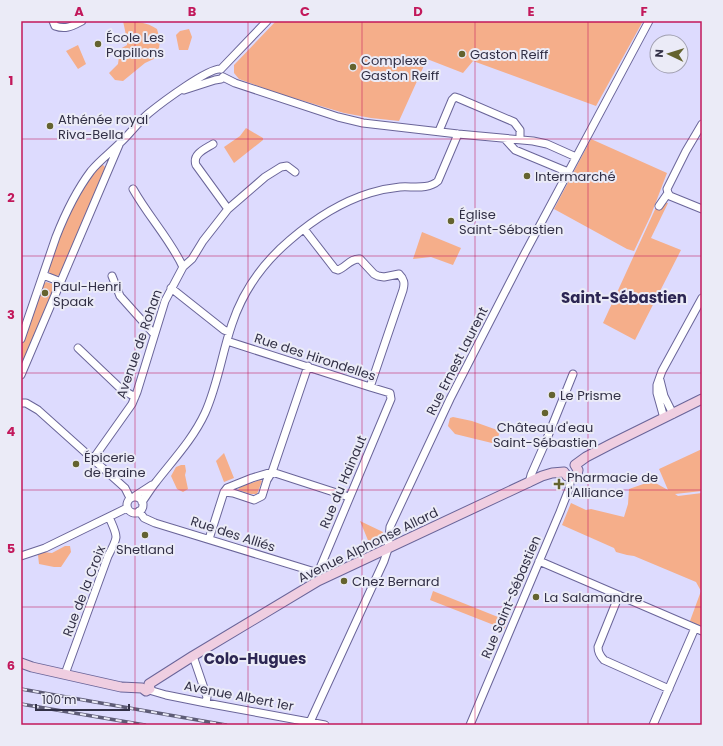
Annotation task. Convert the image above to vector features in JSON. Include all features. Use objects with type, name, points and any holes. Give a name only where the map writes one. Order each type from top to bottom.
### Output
[{"type":"street","points":[[54,24],[62,29],[69,28],[82,21]]},
{"type":"street","points":[[21,340],[56,237],[71,203],[92,170],[102,158],[120,143],[149,113],[208,72],[218,68],[221,69],[267,21]]},
{"type":"street","name":"Rue Ernest Laurent","points":[[310,722],[384,561],[388,548],[390,527],[444,412],[525,253],[649,21]]},
{"type":"street","points":[[221,69],[223,72],[223,77]]},
{"type":"street","points":[[213,71],[212,75],[214,80]]},
{"type":"street","points":[[182,90],[221,79],[223,77]]},
{"type":"street","points":[[223,77],[235,83],[338,117],[363,123],[547,144],[576,157]]},
{"type":"street","points":[[439,132],[452,100],[458,98],[514,122],[520,130],[520,140]]},
{"type":"street","points":[[659,206],[668,193],[667,189],[686,151],[702,124]]},
{"type":"street","points":[[154,484],[126,503],[127,508],[132,512],[139,512],[142,508],[142,502],[154,484],[191,437],[204,415],[217,381],[229,332],[239,306],[262,268],[273,256],[304,229],[346,203],[369,193],[400,187],[425,186],[438,181],[458,134]]},
{"type":"street","points":[[505,139],[515,150],[568,172]]},
{"type":"street","points":[[21,375],[120,143]]},
{"type":"street","points":[[212,144],[197,155],[195,161],[196,165],[228,209]]},
{"type":"street","name":"Avenue de Rohan","points":[[93,459],[132,404],[165,301],[183,267],[192,260],[203,242],[228,209],[264,176],[281,167],[287,166],[294,172]]},
{"type":"street","points":[[133,189],[183,267]]},
{"type":"street","points":[[668,193],[702,209]]},
{"type":"street","points":[[304,229],[335,269],[340,269],[353,260],[360,259],[374,274],[384,277],[399,274],[404,278],[405,285],[370,386]]},
{"type":"street","points":[[43,275],[61,282]]},
{"type":"street","points":[[112,276],[120,296],[154,334]]},
{"type":"street","points":[[171,288],[224,330],[229,332]]},
{"type":"street","points":[[664,418],[656,393],[657,385],[662,371],[702,298]]},
{"type":"street","name":"Rue des Hirondelles","points":[[227,341],[390,393],[391,399]]},
{"type":"street","points":[[78,348],[121,389],[135,397]]},
{"type":"street","points":[[224,492],[233,493],[254,500],[262,496],[267,480],[272,472],[308,366]]},
{"type":"street","points":[[529,483],[573,374]]},
{"type":"street","points":[[660,378],[664,396],[673,414]]},
{"type":"street","name":"Rue du Hainaut","points":[[316,577],[391,399]]},
{"type":"street","points":[[567,475],[564,468],[568,464],[575,465],[586,457],[611,444],[702,399]]},
{"type":"street","points":[[21,403],[26,403],[38,410],[125,488],[133,497],[140,498],[142,502]]},
{"type":"street","points":[[209,539],[224,492],[227,488],[272,472],[349,497]]},
{"type":"street","name":"Avenue Alphonse Allard","points":[[147,687],[192,656],[316,577],[388,548],[552,473],[567,475]]},
{"type":"street","name":"Rue Saint-Sébastien","points":[[470,725],[569,489],[567,475]]},
{"type":"street","points":[[21,556],[45,548],[127,508]]},
{"type":"street","name":"Rue des Alliés","points":[[139,512],[144,518],[209,539],[316,577]]},
{"type":"street","name":"Rue de la Croix","points":[[65,674],[108,556],[117,539],[117,534],[109,517]]},
{"type":"street","points":[[539,561],[702,631]]},
{"type":"street","points":[[619,595],[598,647],[600,657],[669,689]]},
{"type":"street","points":[[653,725],[695,628]]},
{"type":"street","points":[[192,656],[207,697],[206,703]]},
{"type":"street","name":"Avenue Albert 1er","points":[[21,659],[54,672]]},
{"type":"street","name":"Avenue Albert 1er","points":[[21,663],[121,687],[147,687],[166,695],[325,725]]},
{"type":"shaded area","points":[[123,21],[141,22],[157,29],[160,40],[158,57],[145,63],[123,81],[115,80],[109,73],[118,64],[120,49],[127,45]]},
{"type":"shaded area","name":"Complexe Gaston Reiff","points":[[276,21],[643,21],[596,106],[473,61],[463,73],[427,59],[399,121],[344,113],[277,93],[239,79],[234,73],[234,65]]},
{"type":"shaded area","points":[[189,29],[192,37],[188,50],[179,50],[176,35],[180,31]]},
{"type":"shaded area","points":[[78,45],[86,64],[78,69],[66,51]]},
{"type":"shaded area","points":[[246,128],[263,138],[263,140],[234,163],[224,147],[240,136]]},
{"type":"shaded area","points":[[591,139],[667,173],[651,215],[634,251],[627,249],[554,209]]},
{"type":"shaded area","points":[[99,165],[103,165],[106,168],[61,274],[55,277],[50,274],[48,269],[65,221]]},
{"type":"shaded area","points":[[658,203],[668,203],[651,238],[681,250],[635,340],[603,323]]},
{"type":"shaded area","points":[[422,232],[461,248],[453,265],[431,257],[413,259]]},
{"type":"shaded area","points":[[46,282],[53,284],[55,288],[21,370],[21,346],[43,285]]},
{"type":"shaded area","points":[[453,417],[472,421],[500,431],[496,444],[455,434],[448,426],[450,418]]},
{"type":"shaded area","points":[[702,449],[702,491],[675,494],[678,496],[702,493],[702,627],[690,621],[701,591],[696,582],[634,556],[616,552],[614,548],[562,525],[571,503],[586,510],[591,509],[624,517],[628,504],[629,489],[652,481],[668,490],[659,469]]},
{"type":"shaded area","points":[[224,453],[234,478],[224,482],[216,461]]},
{"type":"shaded area","points":[[185,465],[185,475],[188,489],[183,492],[177,489],[171,476],[176,467]]},
{"type":"shaded area","points":[[260,480],[262,481],[257,494],[251,494],[238,490],[240,487]]},
{"type":"shaded area","points":[[360,521],[383,532],[376,547],[372,550]]},
{"type":"shaded area","points":[[65,546],[70,546],[71,552],[61,567],[39,564],[38,555],[43,552],[52,553]]},
{"type":"shaded area","points":[[433,591],[508,621],[504,629],[430,600]]},
{"type":"railway","points":[[21,689],[226,725]]},
{"type":"railway","points":[[21,704],[145,725]]},
{"type":"place","name":"École Les Papillons","points":[[98,44]]},
{"type":"place","name":"Gaston Reiff","points":[[462,54]]},
{"type":"place","name":"Complexe Gaston Reiff","points":[[353,67]]},
{"type":"place","name":"Athénée royal Riva-Bella","points":[[50,126]]},
{"type":"place","name":"Intermarché","points":[[527,176]]},
{"type":"place","name":"Église Saint-Sébastien","points":[[451,221]]},
{"type":"place","name":"Paul-Henri Spaak","points":[[45,293]]},
{"type":"place","name":"Le Prisme","points":[[552,395]]},
{"type":"place","name":"Château d'eau Saint-Sébastien","points":[[545,413]]},
{"type":"place","name":"Épicerie de Braine","points":[[76,464]]},
{"type":"place","name":"Pharmacie de l'Alliance","points":[[559,484]]},
{"type":"place","name":"Shetland","points":[[145,535]]},
{"type":"place","name":"Chez Bernard","points":[[344,581]]},
{"type":"place","name":"La Salamandre","points":[[536,597]]},
{"type":"district","name":"Saint-Sébastien","points":[[624,297]]},
{"type":"district","name":"Colo-Hugues","points":[[255,658]]}]
